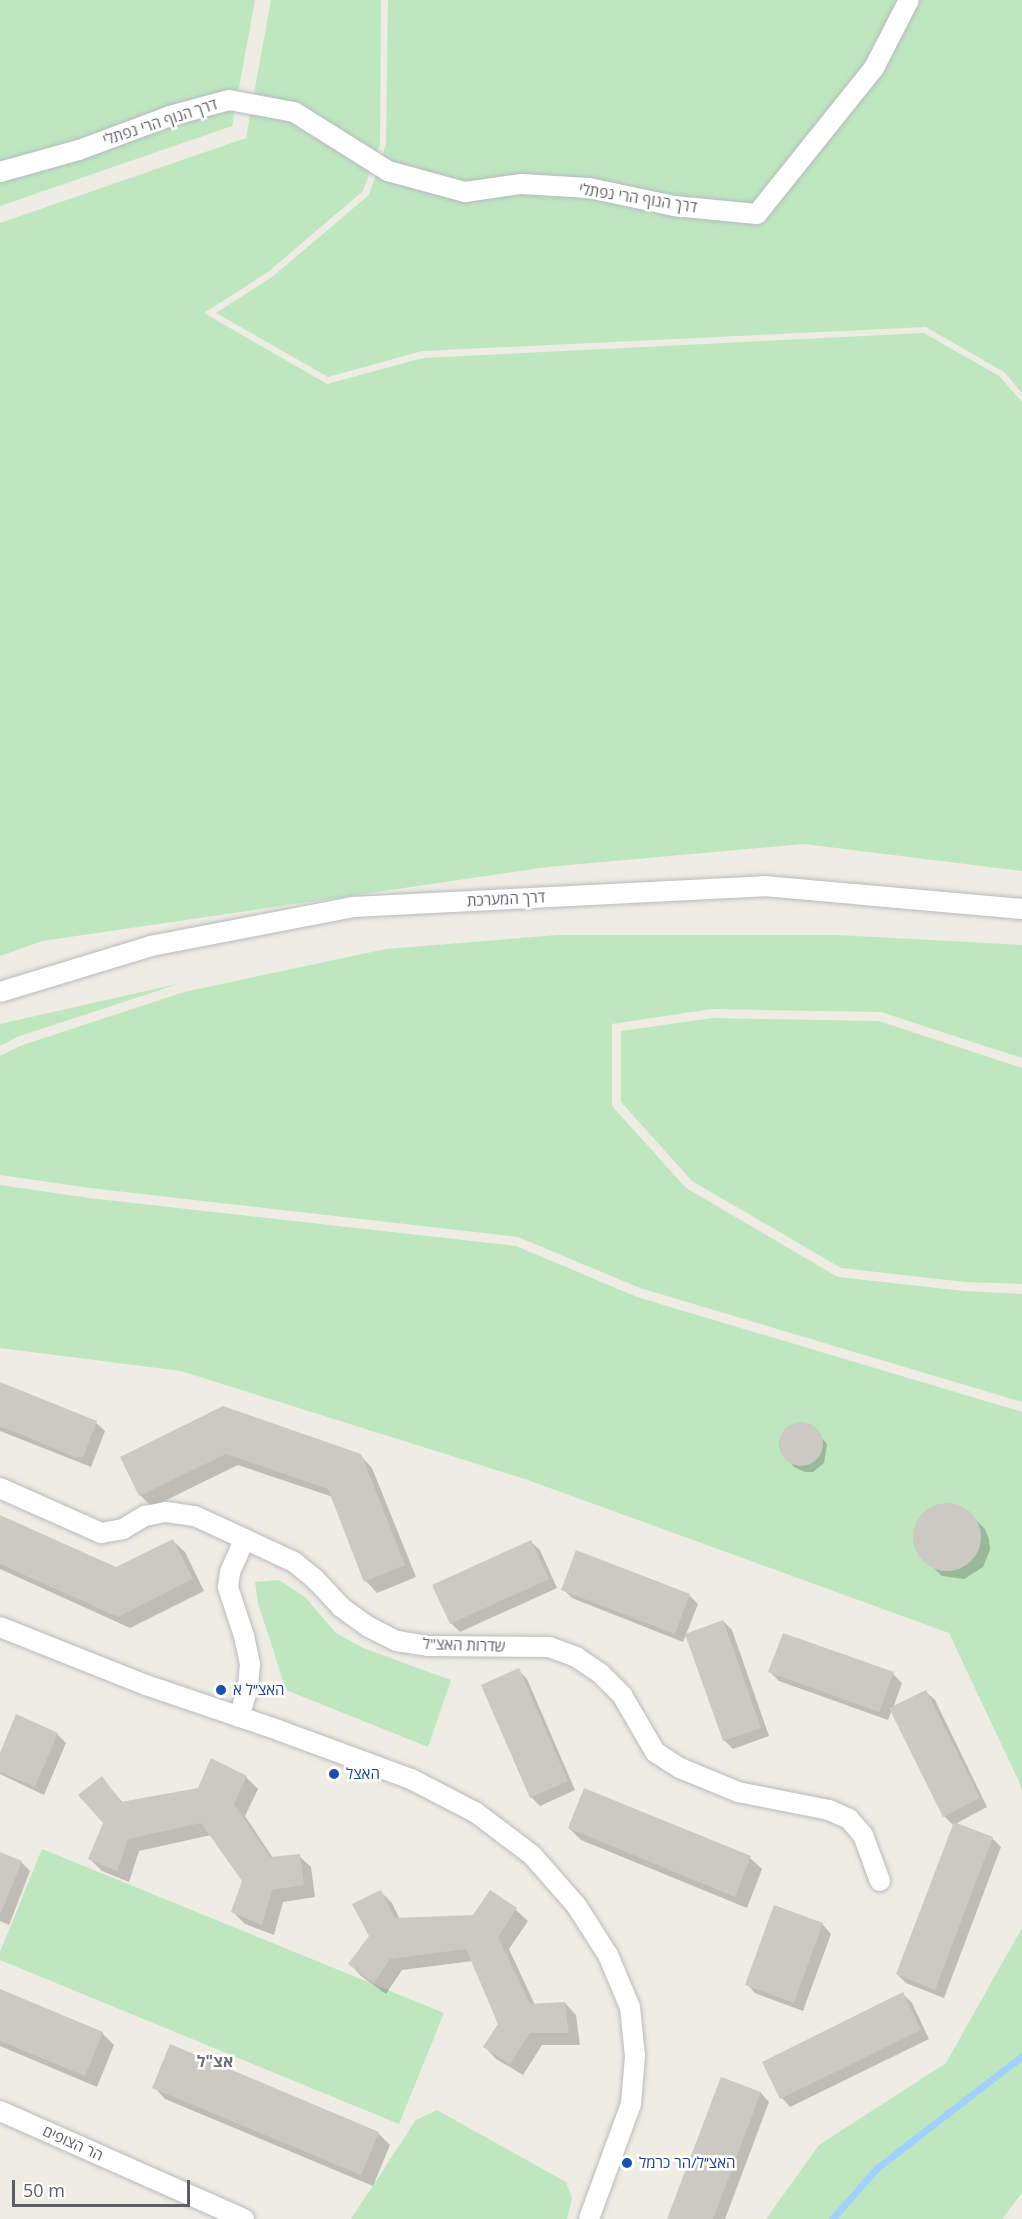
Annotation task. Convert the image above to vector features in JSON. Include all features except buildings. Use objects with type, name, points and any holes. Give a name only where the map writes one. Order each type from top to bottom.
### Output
[{"type":"street","name":"דרך הנוף הרי נפתלי","points":[[0,171],[79,150],[170,116],[229,100],[294,112],[388,171],[465,192],[521,184],[589,188],[674,206],[757,214],[873,68],[909,0]]},
{"type":"street","name":"דרך המערכת","points":[[0,992],[151,946],[353,907],[764,886],[1022,909]]},
{"type":"street","name":"שדרות האצ\"ל","points":[[0,1488],[101,1533],[123,1529],[145,1516],[166,1512],[195,1516],[294,1562],[315,1579],[340,1607],[369,1627],[397,1641],[428,1646],[549,1647],[576,1657],[601,1674],[622,1695],[655,1752],[680,1768],[738,1792],[829,1809],[849,1820],[863,1835],[880,1881]]},
{"type":"street","points":[[239,1717],[248,1687],[250,1664],[244,1636],[228,1587],[230,1572],[245,1539]]},
{"type":"street","points":[[0,1627],[146,1685],[411,1779],[475,1812],[532,1855],[576,1905],[608,1954],[630,2007],[635,2056],[631,2104],[589,2219]]},
{"type":"street","name":"הר הצופים","points":[[0,2111],[244,2219]]},
{"type":"street","points":[[596,2219],[603,2182]]},
{"type":"green space","points":[[0,0],[255,0],[232,126],[0,206]]},
{"type":"green space","points":[[271,0],[381,0],[380,144],[363,191],[268,272],[204,313],[327,384],[423,358],[924,333],[999,376],[1022,402],[1022,871],[804,844],[547,867],[42,941],[0,956],[0,223],[246,138]]},
{"type":"green space","points":[[388,0],[1022,0],[1022,393],[1004,372],[926,327],[422,351],[328,377],[216,313],[272,277],[369,195],[386,145]]},
{"type":"green space","points":[[558,935],[838,935],[1022,945],[1022,1058],[881,1012],[711,1009],[612,1024],[612,1106],[686,1188],[838,1277],[964,1291],[1022,1294],[1022,1402],[640,1288],[518,1237],[90,1188],[0,1175],[0,1056],[20,1046],[184,992],[386,949]]},
{"type":"green space","points":[[181,983],[17,1037],[0,1046],[0,1024]]},
{"type":"green space","points":[[712,1018],[879,1021],[1022,1068],[1022,1284],[965,1282],[841,1268],[692,1181],[621,1102],[621,1031]]},
{"type":"green space","points":[[0,1185],[89,1198],[516,1246],[637,1297],[1022,1412],[1022,1793],[1020,1784],[949,1633],[525,1479],[181,1371],[0,1348]]},
{"type":"green space","points":[[279,1580],[305,1597],[336,1633],[363,1648],[451,1680],[428,1747],[286,1690],[258,1603],[255,1582]]},
{"type":"green space","points":[[42,1849],[444,2013],[399,2124],[0,1960],[0,1952]]},
{"type":"green space","points":[[1022,1928],[1022,2193],[1002,2219],[766,2219],[819,2145],[946,2063]]},
{"type":"green space","points":[[437,2110],[566,2182],[572,2198],[567,2219],[351,2219],[416,2120]]},
{"type":"waterway","points":[[832,2219],[877,2168],[1022,2056]]},
{"type":"place","name":"האצ״ל א","points":[[221,1690]]},
{"type":"place","name":"האצל","points":[[334,1774]]},
{"type":"place","name":"האצ״ל/הר כרמל","points":[[627,2163]]},
{"type":"district","name":"אצ\"ל","points":[[215,2061]]}]
